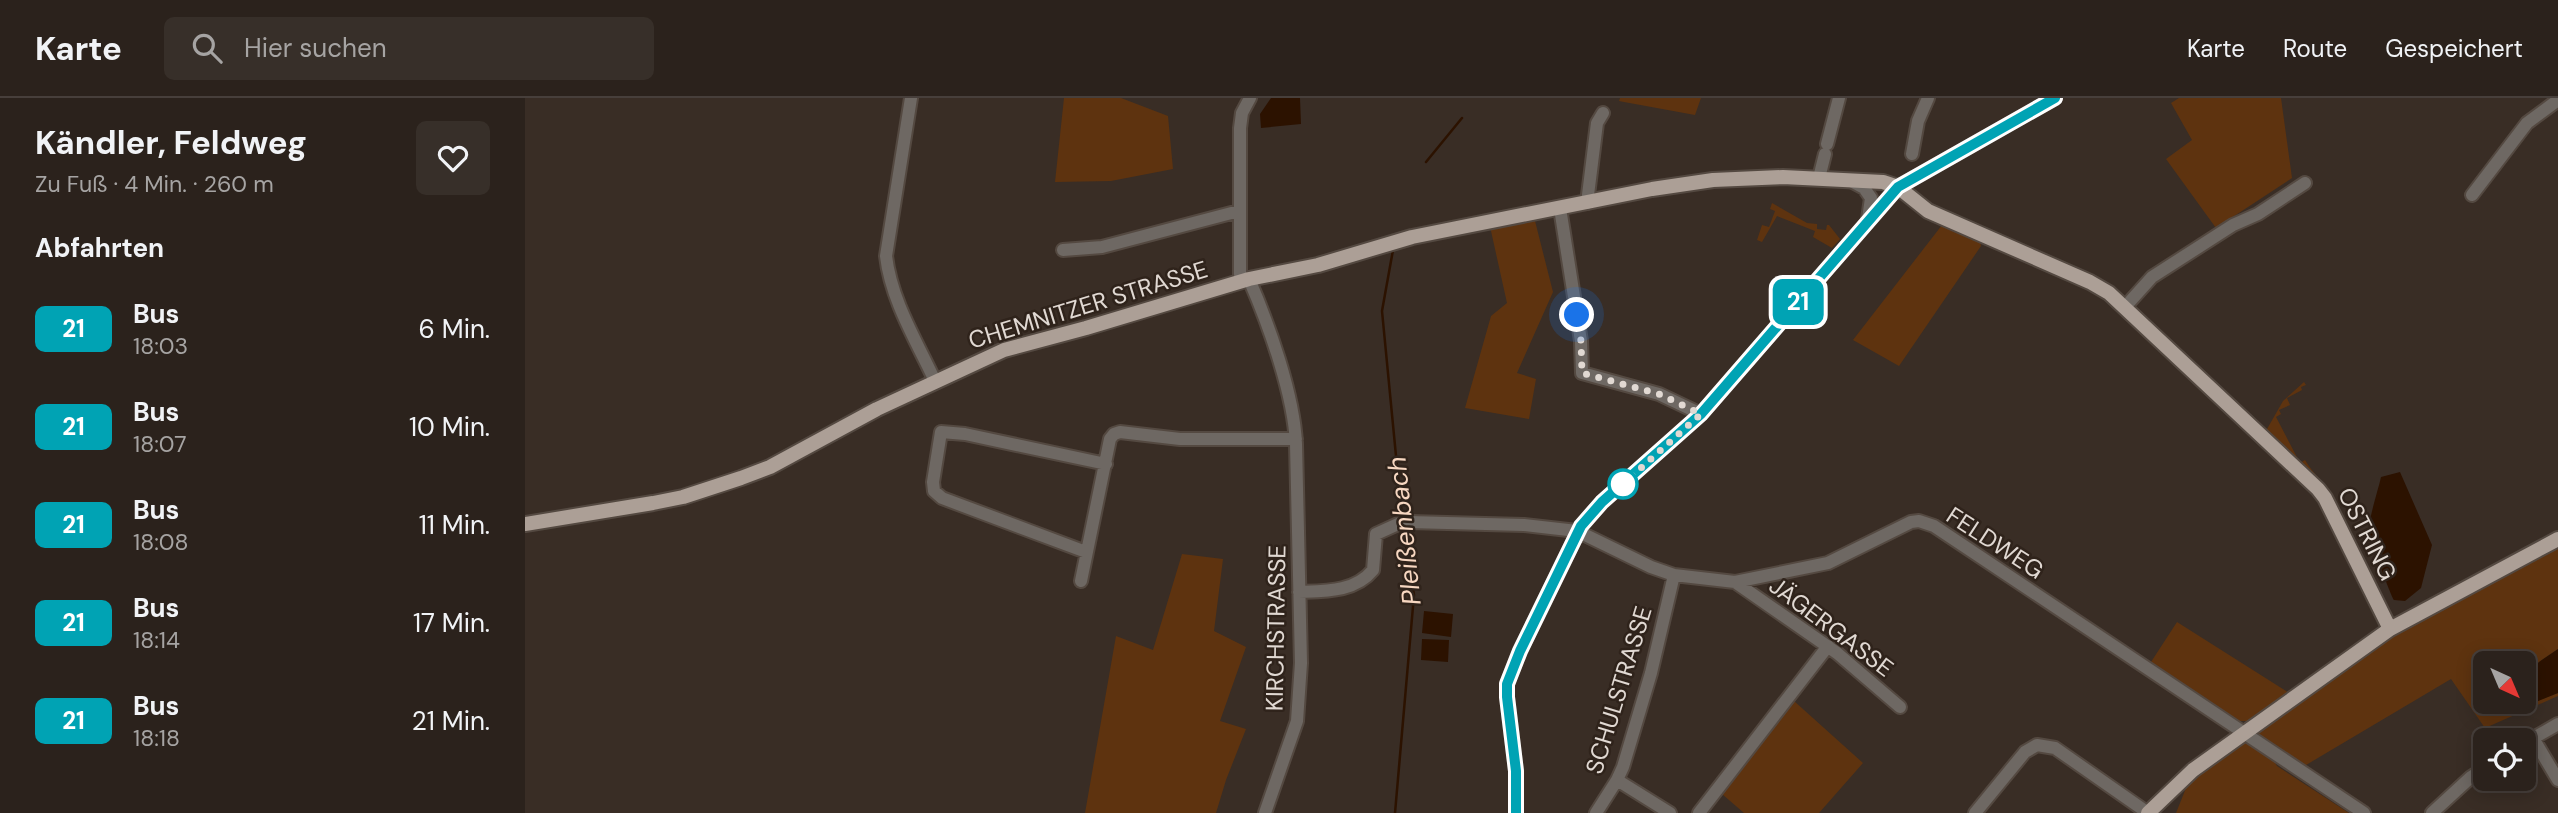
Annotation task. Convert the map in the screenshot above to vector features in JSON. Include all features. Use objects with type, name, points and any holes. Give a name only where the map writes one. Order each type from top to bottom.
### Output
[{"type":"main road","name":"CHEMNITZER STRASSE","points":[[525,524],[683,497],[771,467],[842,427],[1004,350],[1246,280],[1318,265],[1412,237],[1652,189],[1713,180],[1819,178],[1883,182],[1898,187]]},
{"type":"main road","name":"OSTRING","points":[[1898,187],[1928,211],[2090,282],[2126,307],[2318,489],[2325,498],[2390,629]]},
{"type":"main road","points":[[2148,813],[2193,770],[2390,629],[2558,539]]},
{"type":"street","points":[[911,98],[886,256],[898,298],[935,381]]},
{"type":"street","name":"KIRCHSTRASSE","points":[[1250,98],[1242,113],[1240,128],[1240,274],[1246,280],[1265,317],[1296,439],[1301,663],[1297,721],[1265,813]]},
{"type":"street","points":[[1819,178],[1839,98]]},
{"type":"street","points":[[1912,154],[1918,121],[1928,98]]},
{"type":"street","points":[[1516,813],[1516,771],[1507,684],[1577,531],[1602,502],[1701,414],[1898,187],[2055,98]]},
{"type":"street","points":[[2472,195],[2527,123],[2558,100]]},
{"type":"street","points":[[1587,203],[1597,123],[1603,113]]},
{"type":"street","points":[[1850,180],[1864,188],[1871,198],[1868,219]]},
{"type":"street","points":[[2126,307],[2152,277],[2305,183]]},
{"type":"street","points":[[1560,208],[1581,341],[1582,373],[1659,394],[1701,414]]},
{"type":"street","points":[[1063,250],[1102,247],[1239,211]]},
{"type":"street","points":[[1086,552],[942,499],[934,491],[933,482],[941,432],[1106,464]]},
{"type":"street","points":[[1081,581],[1110,439],[1114,434],[1120,432],[1180,439],[1296,439]]},
{"type":"street","name":"FELDWEG","points":[[1299,592],[1343,589],[1362,581],[1373,570],[1376,534],[1403,523],[1524,525],[1577,531],[1651,567],[1674,575],[1735,582],[1828,563],[1901,526],[1919,521],[1944,533],[2245,733]]},
{"type":"street","name":"SCHULSTRASSE","points":[[1596,813],[1617,780],[1651,673],[1674,575]]},
{"type":"street","name":"JÄGERGASSE","points":[[1735,582],[1828,646],[1900,707]]},
{"type":"street","points":[[1699,813],[1828,646]]},
{"type":"street","points":[[2536,736],[2558,724]]},
{"type":"street","points":[[2245,733],[2364,813]]},
{"type":"street","points":[[1975,813],[2025,752],[2037,745],[2055,748],[2148,813]]},
{"type":"street","points":[[2536,751],[2558,780]]},
{"type":"street","points":[[2432,813],[2473,777]]},
{"type":"street","points":[[1617,780],[1670,813]]},
{"type":"shaded area","points":[[1064,98],[1121,98],[1168,116],[1173,169],[1111,181],[1055,182]]},
{"type":"shaded area","points":[[1271,98],[1300,98],[1301,124],[1261,128],[1260,114]]},
{"type":"shaded area","points":[[1620,98],[1701,98],[1695,115],[1619,101]]},
{"type":"shaded area","points":[[2179,98],[2281,98],[2292,178],[2216,228],[2166,159],[2192,140],[2171,103]]},
{"type":"shaded area","points":[[1772,203],[1807,223],[1817,224],[1817,229],[1826,230],[1829,225],[1840,239],[1832,248],[1813,237],[1815,231],[1777,216],[1762,242],[1757,240],[1762,225],[1769,227],[1775,211],[1770,209]]},
{"type":"shaded area","points":[[1533,213],[1553,292],[1517,373],[1536,379],[1529,419],[1465,408],[1491,316],[1507,303],[1489,222]]},
{"type":"shaded area","points":[[1942,225],[1980,241],[1981,246],[1899,366],[1853,340]]},
{"type":"shaded area","points":[[2304,382],[2306,385],[2301,387],[2302,390],[2287,398],[2290,405],[2279,410],[2281,414],[2276,417],[2300,463],[2305,460],[2330,492],[2333,497],[2330,498],[2269,435],[2267,429],[2283,401]]},
{"type":"shaded area","points":[[2400,472],[2432,545],[2421,588],[2405,601],[2394,600],[2369,532],[2381,477]]},
{"type":"shaded area","points":[[2558,547],[2558,649],[2536,665],[2536,651],[2473,651],[2473,711],[2451,679],[2301,768],[2256,734],[2363,655],[2444,606]]},
{"type":"shaded area","points":[[1182,554],[1223,559],[1214,631],[1246,647],[1220,721],[1246,729],[1216,813],[1085,813],[1116,636],[1153,650]]},
{"type":"shaded area","points":[[1424,611],[1453,614],[1451,637],[1422,633]]},
{"type":"shaded area","points":[[2177,622],[2289,693],[2247,721],[2239,721],[2151,662]]},
{"type":"shaded area","points":[[1422,639],[1449,640],[1448,662],[1421,660]]},
{"type":"shaded area","points":[[2558,649],[2558,693],[2536,702],[2536,665]]},
{"type":"shaded area","points":[[2558,693],[2558,696],[2536,706],[2536,701]]},
{"type":"shaded area","points":[[1794,701],[1863,763],[1819,813],[1744,813],[1722,794]]},
{"type":"shaded area","points":[[2475,714],[2517,714],[2485,728]]},
{"type":"shaded area","points":[[2247,739],[2272,757],[2277,766],[2349,813],[2176,813],[2190,778]]},
{"type":"waterway","name":"Pleißenbach","points":[[1426,162],[1462,118]]},
{"type":"waterway","name":"Pleißenbach","points":[[1393,250],[1382,311],[1402,518]]},
{"type":"waterway","name":"Pleißenbach","points":[[1395,813],[1414,595],[1403,528]]},
{"type":"bus line","name":"21","points":[[1516,813],[1516,771],[1507,684],[1577,531],[1602,502],[1701,414],[1898,187],[2055,98]]},
{"type":"route","points":[[1577,315],[1582,373],[1659,394],[1701,414],[1623,484]]}]
